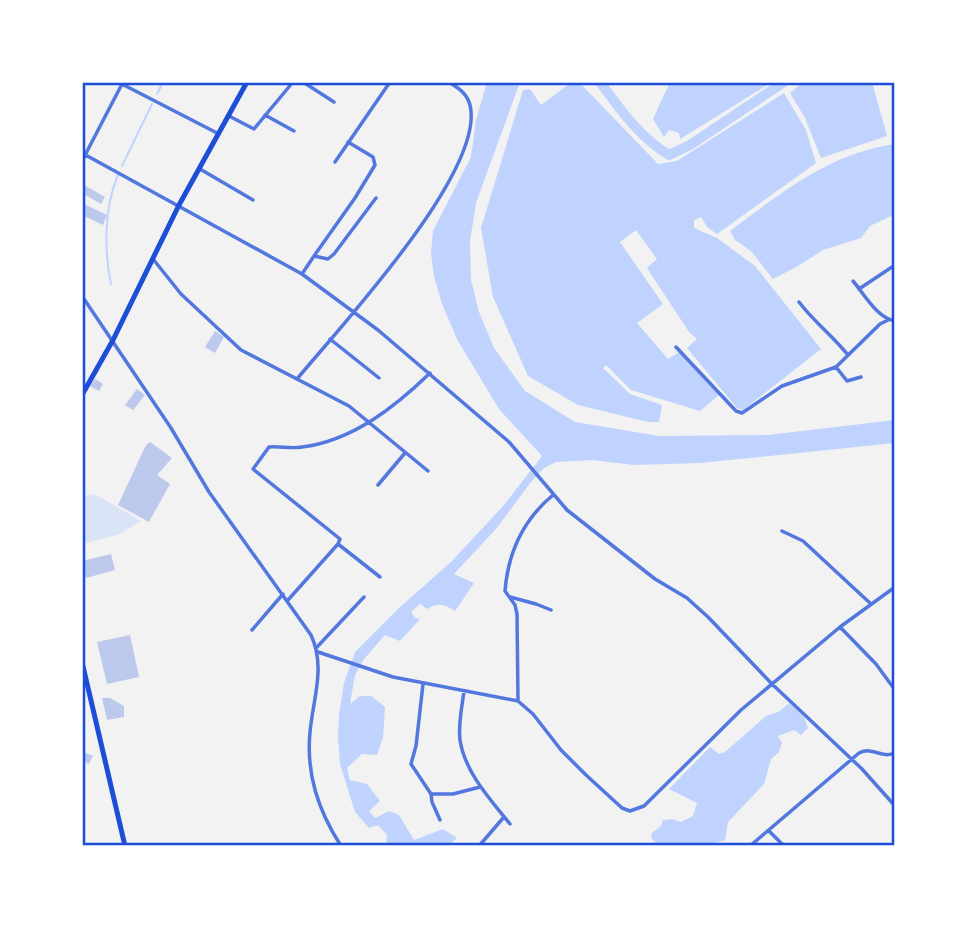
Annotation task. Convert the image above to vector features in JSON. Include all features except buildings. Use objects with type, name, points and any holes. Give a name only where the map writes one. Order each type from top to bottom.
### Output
[{"type":"main road","points":[[82,395],[247,82]]},
{"type":"main road","points":[[82,662],[125,846]]},
{"type":"street","points":[[229,116],[253,129],[293,82]]},
{"type":"street","points":[[303,82],[334,102]]},
{"type":"street","points":[[335,162],[390,82]]},
{"type":"street","points":[[297,379],[426,217],[461,159],[470,129],[470,104],[462,91],[449,82]]},
{"type":"street","points":[[82,161],[120,83],[219,134]]},
{"type":"street","points":[[265,115],[293,131]]},
{"type":"street","points":[[302,274],[375,165],[373,157],[348,142]]},
{"type":"street","points":[[84,154],[302,274],[353,311],[509,442],[567,510],[639,567],[687,598],[772,684],[852,759],[895,806]]},
{"type":"street","points":[[200,168],[253,200]]},
{"type":"street","points":[[314,256],[325,260],[330,258],[376,198]]},
{"type":"street","points":[[153,259],[181,294],[230,341],[253,357],[349,405],[428,471]]},
{"type":"street","points":[[859,289],[895,265]]},
{"type":"street","points":[[853,281],[888,320]]},
{"type":"street","points":[[82,296],[171,428],[209,492],[284,594],[318,650],[320,663],[310,732],[309,771],[316,796],[341,846]]},
{"type":"street","points":[[799,302],[812,320],[835,338],[848,355]]},
{"type":"street","points":[[676,347],[739,413],[744,413],[782,386],[836,367],[880,324],[888,320],[895,321]]},
{"type":"street","points":[[331,338],[379,378]]},
{"type":"street","points":[[836,367],[847,381],[861,377]]},
{"type":"street","points":[[288,600],[340,541],[253,469],[269,447],[302,447],[350,433],[430,373]]},
{"type":"street","points":[[379,485],[405,453]]},
{"type":"street","points":[[518,701],[517,614],[505,591],[508,569],[524,526],[553,495]]},
{"type":"street","points":[[782,531],[803,541],[871,604]]},
{"type":"street","points":[[338,544],[380,577]]},
{"type":"street","points":[[318,650],[365,669],[423,684],[518,701],[533,714],[561,750],[586,775],[622,808],[630,811],[644,806],[713,736],[772,684],[840,627],[895,587]]},
{"type":"street","points":[[252,630],[284,594]]},
{"type":"street","points":[[318,650],[364,597]]},
{"type":"street","points":[[510,597],[551,610]]},
{"type":"street","points":[[840,627],[876,664],[895,691]]},
{"type":"street","points":[[423,684],[416,746],[411,764],[431,794],[440,820]]},
{"type":"street","points":[[464,691],[460,741],[463,752],[481,787],[510,824]]},
{"type":"street","points":[[750,846],[866,750],[887,756],[895,753]]},
{"type":"street","points":[[431,794],[481,787]]},
{"type":"street","points":[[478,846],[504,817]]},
{"type":"street","points":[[769,831],[783,846]]},
{"type":"shaded area","points":[[95,494],[141,521],[118,535],[82,544],[82,496]]},
{"type":"water","points":[[487,82],[520,82],[476,203],[470,241],[471,280],[479,312],[494,348],[525,391],[575,422],[659,436],[768,435],[895,420],[895,443],[700,463],[634,465],[592,460],[556,462],[544,468],[496,529],[454,574],[474,583],[455,611],[441,605],[427,609],[420,604],[411,612],[415,618],[420,619],[400,641],[385,635],[364,659],[355,675],[350,704],[360,696],[371,696],[385,707],[383,738],[377,755],[362,754],[347,768],[350,780],[367,784],[380,801],[369,811],[375,818],[389,811],[399,815],[414,840],[443,829],[457,838],[448,846],[386,846],[387,835],[378,825],[369,828],[355,812],[340,764],[339,715],[344,683],[355,652],[451,562],[504,505],[542,456],[499,409],[458,341],[442,304],[434,276],[431,253],[433,231],[471,157],[476,120]]},
{"type":"water","points":[[572,82],[579,82],[658,164],[677,161],[784,93],[806,130],[816,163],[717,234],[707,227],[701,217],[694,220],[694,228],[717,238],[755,266],[821,349],[743,410],[737,408],[687,348],[697,339],[689,332],[647,268],[657,259],[636,230],[620,242],[663,304],[637,323],[668,359],[679,352],[719,395],[700,411],[631,390],[606,365],[603,368],[630,394],[662,405],[659,422],[648,422],[578,405],[528,376],[493,297],[481,228],[523,90],[530,89],[541,105]]},
{"type":"water","points":[[670,82],[772,82],[680,139],[679,133],[669,130],[664,137],[653,119]]},
{"type":"water","points":[[803,82],[872,82],[887,136],[821,158],[805,118],[790,93]]},
{"type":"water","points":[[895,144],[895,214],[870,226],[861,238],[823,250],[773,279],[751,251],[735,240],[730,231],[807,177],[849,156]]},
{"type":"water","points":[[789,703],[804,717],[808,728],[801,735],[794,730],[778,736],[782,743],[779,752],[771,759],[764,784],[728,822],[725,840],[705,846],[659,846],[651,838],[663,820],[681,822],[693,816],[697,803],[669,789],[710,747],[719,754],[725,752],[766,716],[780,711]]},
{"type":"waterway","points":[[157,94],[163,82]]},
{"type":"waterway","points":[[600,82],[639,131],[669,155],[690,145],[784,82]]},
{"type":"waterway","points":[[122,166],[152,104]]},
{"type":"waterway","points":[[111,284],[107,229],[110,201],[118,175]]}]
